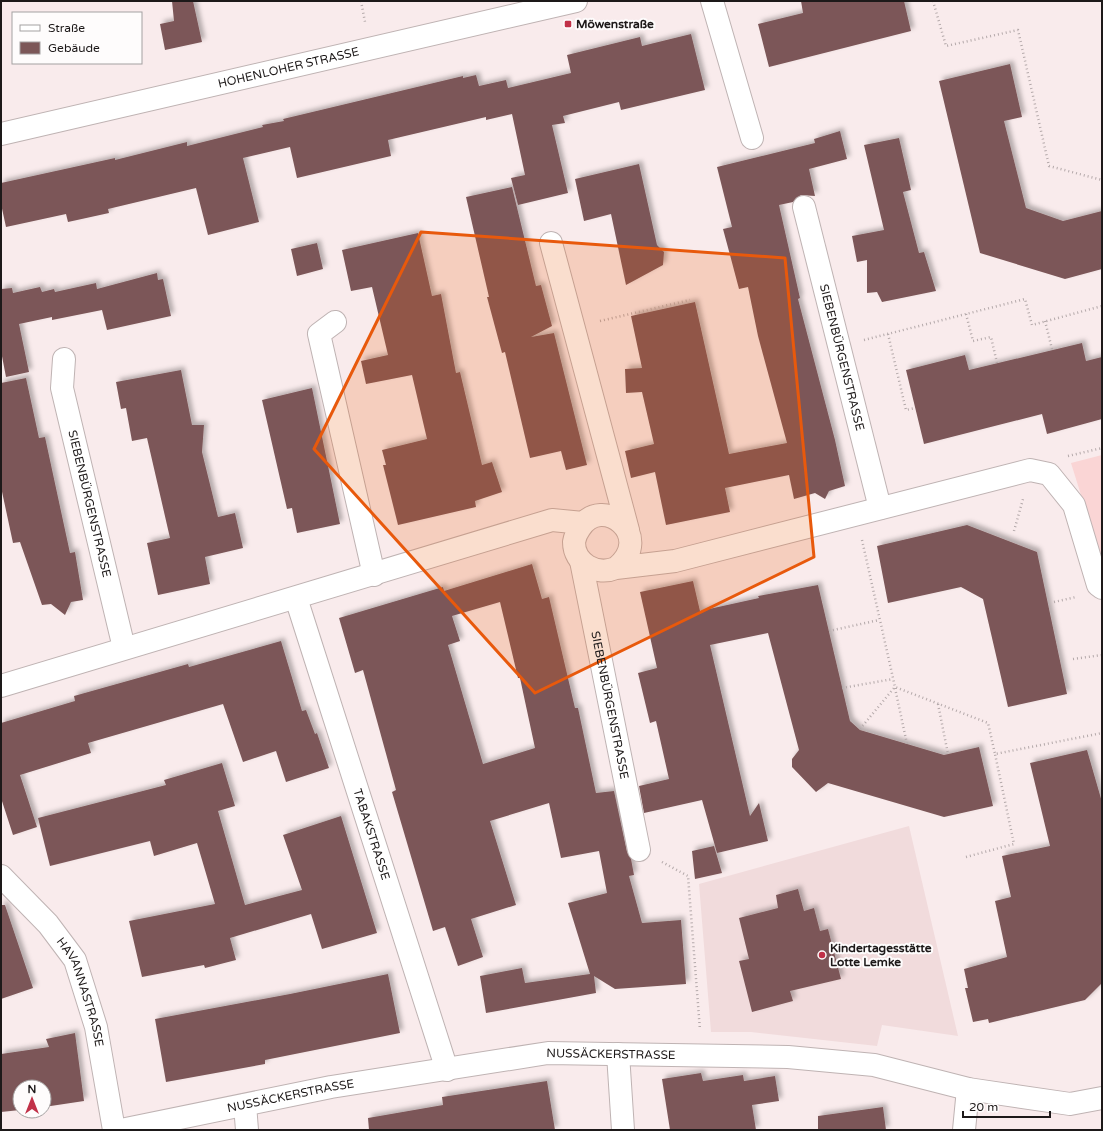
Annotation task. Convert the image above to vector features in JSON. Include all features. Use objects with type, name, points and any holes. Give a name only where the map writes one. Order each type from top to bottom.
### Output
[{"type":"street","name":"HOHENLOHER STRASSE","points":[[1,134],[576,1]]},
{"type":"street","points":[[712,1],[752,138]]},
{"type":"street","name":"SIEBENBÜRGENSTRASSE","points":[[804,207],[880,508]]},
{"type":"street","points":[[552,243],[631,541],[629,553],[624,561],[616,568]]},
{"type":"street","points":[[335,322],[319,334],[374,575]]},
{"type":"street","name":"SIEBENBÜRGENSTRASSE","points":[[64,359],[62,388],[124,648]]},
{"type":"street","points":[[581,561],[590,568],[600,571],[675,561],[1028,470],[1049,474],[1074,505],[1098,585],[1102,588]]},
{"type":"street","points":[[1,686],[124,648],[374,575],[552,520],[583,522],[599,515],[610,516],[621,522],[628,530]]},
{"type":"street","name":"SIEBENBÜRGENSTRASSE","points":[[583,522],[576,533],[574,541],[575,551],[581,561],[639,850]]},
{"type":"street","name":"TABAKSTRASSE","points":[[296,598],[447,1070]]},
{"type":"street","name":"HAVANNASTRASSE","points":[[1,876],[48,924],[74,960],[96,1027],[114,1130]]},
{"type":"street","name":"NUSSÄCKERSTRASSE","points":[[121,1130],[331,1087],[548,1053],[702,1054],[788,1057],[874,1065],[968,1089],[1070,1104],[1102,1098]]},
{"type":"street","points":[[618,1054],[623,1130]]},
{"type":"street","points":[[964,1130],[968,1089]]},
{"type":"street","points":[[245,1105],[247,1130]]},
{"type":"path","points":[[933,1],[946,46],[1018,30],[1048,166],[1102,180]]},
{"type":"path","points":[[839,346],[1025,299],[1032,325],[1102,306]]},
{"type":"path","points":[[574,327],[690,300]]},
{"type":"path","points":[[966,314],[973,341],[991,337],[997,363]]},
{"type":"path","points":[[1045,321],[1052,350]]},
{"type":"path","points":[[888,334],[906,410],[915,408]]},
{"type":"path","points":[[857,514],[907,744]]},
{"type":"path","points":[[829,631],[879,620]]},
{"type":"path","points":[[1073,659],[1102,655]]},
{"type":"path","points":[[842,688],[893,679]]},
{"type":"path","points":[[894,687],[988,723],[1014,844],[966,858]]},
{"type":"path","points":[[860,730],[894,687]]},
{"type":"path","points":[[938,704],[948,754]]},
{"type":"path","points":[[995,754],[1102,733]]},
{"type":"path","points":[[639,850],[688,876],[702,1054]]},
{"type":"highlighted area","points":[[421,232],[785,258],[814,557],[535,693],[314,449]]},
{"type":"shaded area","points":[[1102,455],[1102,562],[1071,463]]},
{"type":"shaded area","name":"Kindertagesstätte Lotte Lemke","points":[[909,826],[958,1036],[882,1025],[877,1046],[751,1032],[711,1032],[699,884]]},
{"type":"building","points":[[172,1],[193,1],[202,42],[165,50],[160,24],[174,21]]},
{"type":"building","points":[[801,1],[904,1],[911,31],[769,67],[758,24],[803,13]]},
{"type":"building","points":[[691,34],[705,90],[621,110],[619,102],[563,116],[565,123],[552,125],[568,193],[518,205],[511,178],[525,175],[512,114],[486,120],[486,117],[388,140],[391,156],[297,178],[290,147],[243,158],[259,222],[208,235],[196,188],[108,209],[109,213],[68,222],[66,214],[6,227],[1,204],[1,183],[115,158],[115,160],[187,142],[187,146],[263,127],[262,125],[284,121],[283,119],[463,76],[463,78],[476,75],[479,86],[506,80],[508,88],[571,73],[567,55],[640,37],[642,46]]},
{"type":"building","points":[[1010,64],[1022,117],[1004,121],[1026,208],[1063,221],[1102,211],[1102,269],[1065,279],[980,253],[939,81]]},
{"type":"building","points":[[840,131],[847,159],[809,169],[815,196],[801,195],[793,202],[779,205],[800,298],[798,299],[835,440],[845,486],[829,491],[825,499],[815,493],[794,499],[789,475],[725,488],[730,512],[666,525],[655,472],[631,478],[625,451],[654,444],[642,392],[626,393],[625,369],[642,368],[631,316],[695,302],[729,454],[787,443],[758,336],[748,287],[739,289],[723,229],[732,227],[717,167],[815,143],[814,139]]},
{"type":"building","points":[[899,138],[911,190],[903,192],[919,253],[924,252],[936,291],[882,302],[877,292],[867,293],[867,260],[857,262],[852,236],[884,230],[864,145]]},
{"type":"building","points":[[639,164],[657,245],[664,252],[663,265],[626,285],[611,214],[584,221],[575,179]]},
{"type":"building","points":[[512,187],[536,286],[541,285],[552,326],[531,337],[554,333],[587,465],[566,470],[561,451],[530,458],[505,352],[502,353],[487,297],[489,297],[466,197]]},
{"type":"building","points":[[418,233],[432,296],[441,294],[456,373],[460,372],[482,465],[492,462],[502,492],[475,501],[476,507],[398,525],[383,465],[386,465],[382,450],[427,439],[412,375],[366,384],[361,361],[388,355],[372,287],[351,291],[342,250]]},
{"type":"building","points":[[317,243],[323,269],[297,276],[291,249]]},
{"type":"building","points":[[157,273],[158,280],[163,279],[171,316],[107,330],[102,310],[52,320],[52,317],[19,324],[29,372],[6,377],[1,351],[1,289],[12,288],[13,293],[40,287],[42,292],[54,289],[55,292],[96,283],[97,289]]},
{"type":"building","points":[[1082,343],[1086,361],[1102,357],[1102,419],[1047,434],[1042,414],[924,444],[906,370],[965,355],[969,370]]},
{"type":"building","points":[[181,370],[192,425],[204,425],[202,452],[218,517],[235,513],[243,548],[205,557],[210,584],[158,595],[147,543],[170,538],[147,438],[132,441],[126,408],[121,409],[116,382]]},
{"type":"building","points":[[26,378],[39,438],[45,437],[70,553],[75,552],[83,600],[71,602],[65,615],[51,604],[42,605],[20,542],[13,543],[1,487],[1,383]]},
{"type":"building","points":[[312,388],[340,524],[297,533],[292,508],[287,509],[262,400]]},
{"type":"building","points":[[967,525],[1037,552],[1067,694],[1008,707],[983,599],[961,587],[888,603],[877,546]]},
{"type":"building","points":[[532,564],[542,599],[549,597],[575,708],[578,708],[596,793],[614,791],[627,852],[631,859],[634,875],[629,876],[642,923],[681,920],[686,984],[615,989],[594,976],[596,993],[486,1013],[480,976],[522,968],[525,983],[590,974],[568,903],[607,893],[599,851],[561,858],[549,803],[490,821],[516,905],[471,919],[483,957],[458,966],[445,927],[433,931],[392,792],[396,790],[363,670],[355,673],[339,618],[443,587],[444,591]],"holes":[[[500,602],[518,678],[520,678],[535,748],[483,764],[448,645],[460,641],[452,616]]]},
{"type":"building","points":[[693,581],[700,611],[759,598],[758,596],[818,585],[850,721],[860,730],[944,755],[979,747],[993,806],[944,817],[828,783],[816,792],[792,767],[792,759],[799,750],[768,633],[710,645],[750,816],[759,803],[768,841],[717,853],[702,800],[644,813],[639,786],[669,779],[656,721],[650,723],[638,673],[657,668],[640,592]]},
{"type":"building","points":[[281,641],[302,711],[306,710],[315,734],[317,733],[329,768],[286,782],[276,751],[243,762],[223,704],[88,743],[91,753],[20,775],[37,827],[13,835],[1,798],[1,723],[75,701],[74,696],[188,664],[189,667]]},
{"type":"building","points":[[1087,750],[1102,802],[1102,983],[1085,1000],[989,1023],[988,1019],[973,1022],[965,988],[968,988],[964,969],[1007,957],[995,901],[1011,897],[1002,856],[1050,846],[1030,763]]},
{"type":"building","points":[[222,763],[235,806],[218,811],[245,905],[302,890],[283,835],[341,816],[377,933],[322,949],[311,914],[230,938],[236,960],[205,968],[204,965],[142,977],[129,921],[215,904],[197,843],[154,856],[150,841],[50,866],[38,818],[166,785],[164,780]]},
{"type":"building","points":[[714,846],[722,873],[695,879],[692,851]]},
{"type":"building","points":[[798,889],[804,911],[814,908],[820,931],[828,929],[841,979],[790,991],[793,1001],[752,1012],[739,961],[749,959],[739,918],[778,908],[776,895]]},
{"type":"building","points":[[1,905],[5,905],[33,988],[1,999]]},
{"type":"building","points":[[388,974],[400,1033],[265,1060],[265,1064],[166,1082],[155,1019]]},
{"type":"building","points":[[75,1033],[84,1101],[52,1106],[52,1079],[12,1079],[12,1111],[1,1112],[1,1054],[49,1047],[46,1039]]},
{"type":"building","points":[[701,1073],[703,1081],[743,1075],[744,1081],[775,1076],[779,1101],[752,1105],[756,1130],[670,1130],[662,1079]]},
{"type":"building","points":[[547,1081],[555,1130],[369,1130],[368,1118],[443,1105],[442,1097]]},
{"type":"building","points":[[883,1107],[886,1130],[818,1130],[818,1116]]},
{"type":"place","name":"Möwenstraße","points":[[568,24]]},
{"type":"place","name":"Kindertagesstätte Lotte Lemke","points":[[822,955]]}]
